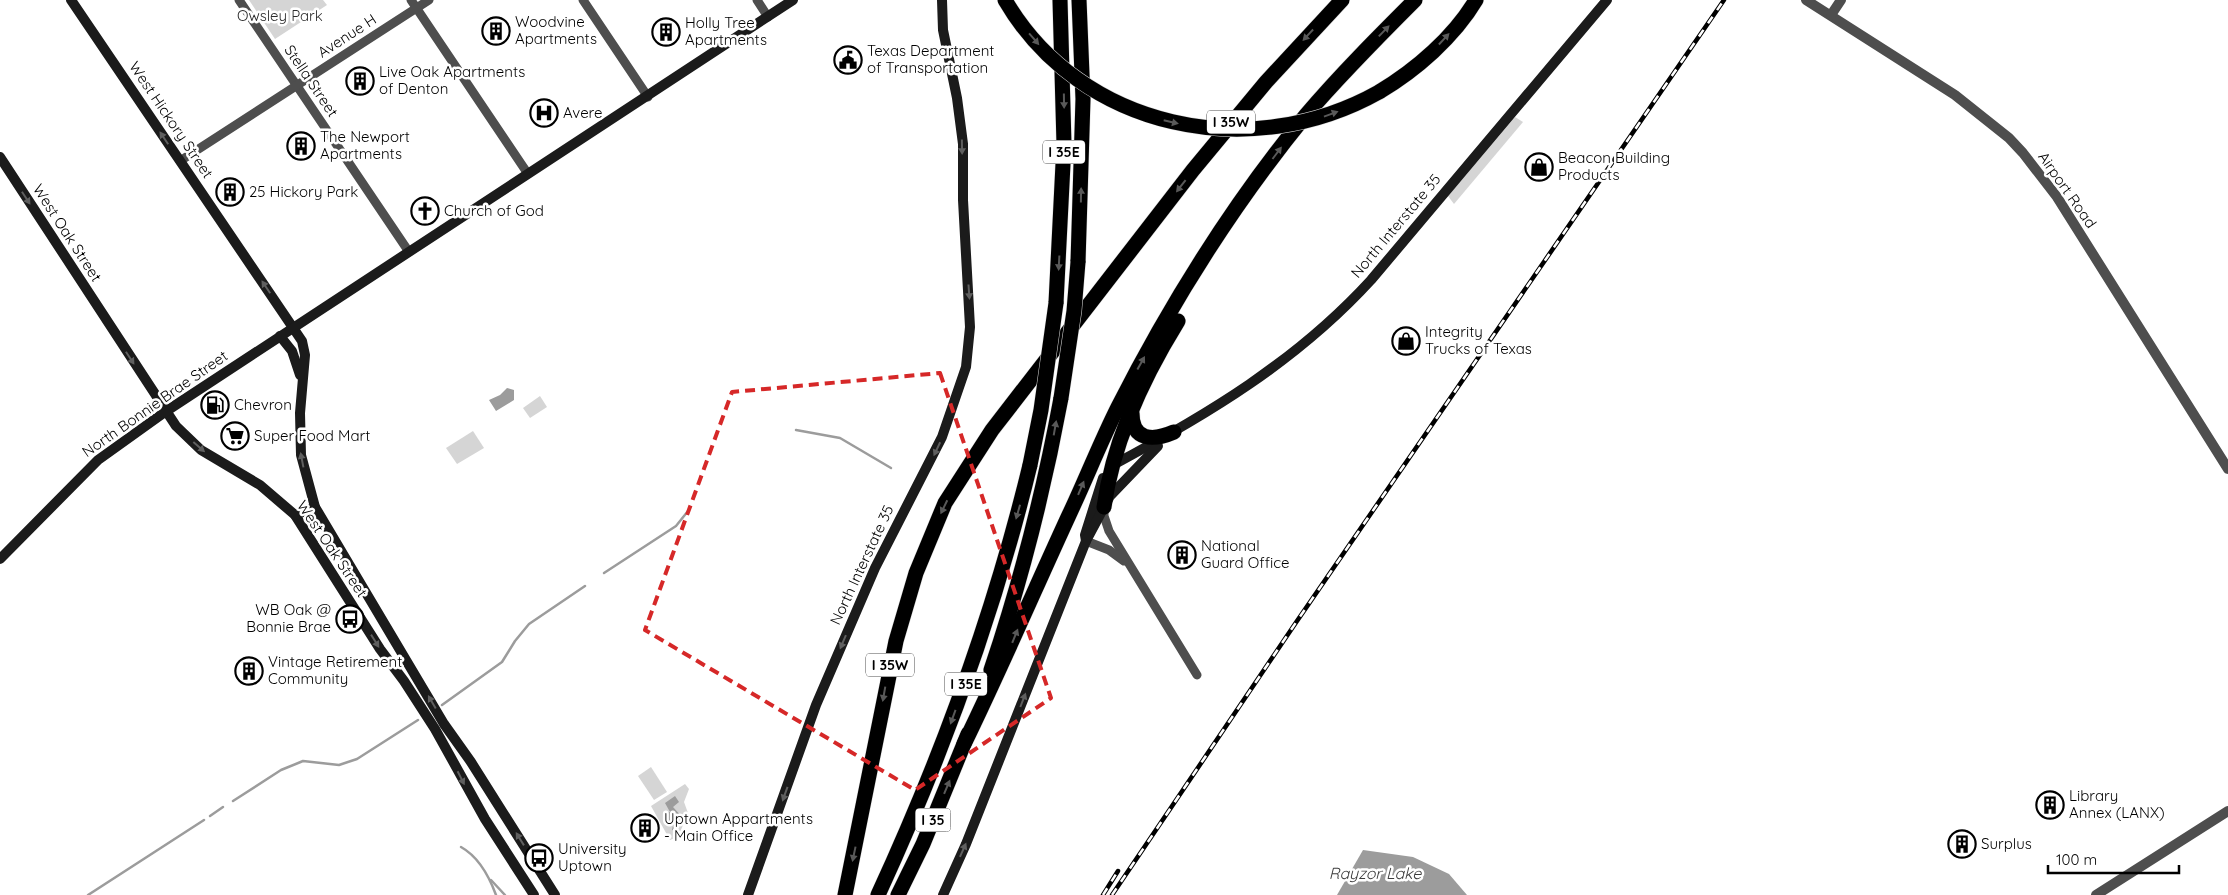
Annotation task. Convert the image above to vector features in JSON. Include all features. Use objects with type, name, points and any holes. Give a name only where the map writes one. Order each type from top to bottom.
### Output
[{"type":"highway","points":[[1005,0],[1016,19],[1044,51],[1076,78],[1134,110],[1169,122],[1216,129],[1246,130],[1285,126],[1328,115],[1379,92],[1435,49],[1458,24],[1476,0]]},
{"type":"highway","name":"I 35E","points":[[878,895],[916,814],[974,663],[1030,465],[1041,410],[1056,303],[1064,144],[1060,0]]},
{"type":"highway","name":"I 35E","points":[[964,744],[998,649],[1022,569],[1045,480],[1061,398],[1074,311],[1078,262],[1082,99],[1079,0]]},
{"type":"highway","name":"I 35W","points":[[845,895],[896,641],[916,572],[945,503],[992,430],[1193,170],[1266,82],[1342,0]]},
{"type":"highway","points":[[964,744],[1118,406],[1170,314],[1248,193],[1306,115],[1415,0]]},
{"type":"highway","points":[[1104,507],[1111,466],[1132,413],[1171,332],[1198,288],[1248,193]]},
{"type":"highway","points":[[1132,413],[1136,428],[1144,436],[1153,439],[1174,432]]},
{"type":"highway","name":"I 35","points":[[898,895],[923,844],[964,744]]},
{"type":"main road","name":"West Hickory Street","points":[[71,0],[302,341],[304,355],[301,455],[315,507]]},
{"type":"main road","name":"North Bonnie Brae Street","points":[[0,559],[98,460],[165,412],[648,97],[793,0]]},
{"type":"main road","name":"North Interstate 35","points":[[748,895],[816,705],[875,568],[942,437],[963,380],[969,352],[970,327],[961,130],[944,30],[942,0]]},
{"type":"main road","name":"North Interstate 35","points":[[1086,541],[1085,534],[1102,480],[1111,466],[1174,432],[1265,374],[1335,318],[1371,280],[1607,0]]},
{"type":"main road","name":"West Oak Street","points":[[0,157],[165,412],[201,450],[260,485],[295,515],[380,649],[404,681],[439,737],[485,819],[534,895]]},
{"type":"main road","points":[[280,336],[292,351],[302,381]]},
{"type":"main road","name":"North Interstate 35","points":[[943,895],[966,844],[1086,541],[1104,507],[1133,471],[1174,432]]},
{"type":"main road","name":"West Oak Street","points":[[315,507],[444,724],[481,777],[555,895]]},
{"type":"main road","points":[[295,515],[315,507]]},
{"type":"street","name":"Stella Street","points":[[239,0],[409,252]]},
{"type":"street","name":"Avenue H","points":[[180,161],[297,85],[414,4],[429,0]]},
{"type":"street","points":[[583,0],[648,97]]},
{"type":"street","points":[[756,0],[768,17]]},
{"type":"street","name":"Airport Road","points":[[1806,0],[1955,95],[2010,138],[2057,197],[2228,470]]},
{"type":"street","points":[[1831,15],[1842,0]]},
{"type":"street","points":[[414,4],[528,174]]},
{"type":"street","points":[[1104,507],[1106,523],[1131,568],[1197,675]]},
{"type":"street","points":[[1086,541],[1114,553],[1131,568]]},
{"type":"street","points":[[2096,895],[2228,810]]},
{"type":"highlighted area","points":[[940,373],[1051,698],[915,790],[645,630],[732,392]]},
{"type":"green space","name":"Owsley Park","points":[[249,0],[323,0],[327,5],[275,39]]},
{"type":"green space","points":[[1515,117],[1523,122],[1454,204],[1448,196]]},
{"type":"green space","points":[[540,396],[547,407],[530,418],[523,408]]},
{"type":"green space","points":[[473,431],[484,448],[457,464],[446,448]]},
{"type":"green space","points":[[651,767],[667,792],[654,800],[638,776]]},
{"type":"green space","points":[[685,784],[689,789],[684,802],[688,813],[678,837],[670,840],[651,806]]},
{"type":"water","points":[[507,388],[514,390],[514,400],[496,411],[489,400],[500,395]]},
{"type":"water","points":[[675,796],[679,802],[673,807],[683,818],[676,831],[672,830],[674,821],[669,825],[667,821],[669,819],[663,817],[663,814],[670,812],[665,803]]},
{"type":"water","name":"Rayzor Lake","points":[[1363,850],[1413,857],[1449,874],[1467,895],[1337,895]]},
{"type":"waterway","points":[[796,430],[840,438],[891,468]]},
{"type":"waterway","points":[[604,573],[676,526],[688,511]]},
{"type":"waterway","points":[[442,705],[502,662],[515,641],[529,624],[585,586]]},
{"type":"waterway","points":[[233,801],[281,770],[303,761],[339,765],[357,759],[418,720]]},
{"type":"waterway","points":[[210,816],[223,807]]},
{"type":"waterway","points":[[88,895],[204,820]]},
{"type":"waterway","points":[[461,847],[473,856],[483,868],[496,895]]},
{"type":"waterway","points":[[491,880],[505,895]]},
{"type":"railway","points":[[1112,895],[1297,621],[1724,0]]},
{"type":"railway","points":[[1103,895],[1118,871]]},
{"type":"place","name":"Woodvine Apartments","points":[[496,31]]},
{"type":"place","name":"Holly Tree Apartments","points":[[666,32]]},
{"type":"place","name":"Texas Department of Transportation","points":[[848,60]]},
{"type":"place","name":"Live Oak Apartments of Denton","points":[[360,81]]},
{"type":"place","name":"Avere","points":[[544,113]]},
{"type":"place","name":"The Newport Apartments","points":[[301,146]]},
{"type":"place","name":"Beacon Building Products","points":[[1539,167]]},
{"type":"place","name":"25 Hickory Park","points":[[230,192]]},
{"type":"place","name":"Church of God","points":[[425,211]]},
{"type":"place","name":"Integrity Trucks of Texas","points":[[1406,341]]},
{"type":"place","name":"Chevron","points":[[215,405]]},
{"type":"place","name":"Super Food Mart","points":[[235,436]]},
{"type":"place","name":"National Guard Office","points":[[1182,555]]},
{"type":"place","name":"WB Oak @ Bonnie Brae","points":[[350,619]]},
{"type":"place","name":"Vintage Retirement Community","points":[[249,671]]},
{"type":"place","name":"Library Annex (LANX)","points":[[2050,805]]},
{"type":"place","name":"Uptown Appartments - Main Office","points":[[645,828]]},
{"type":"place","name":"Surplus","points":[[1962,844]]},
{"type":"place","name":"University Uptown","points":[[539,858]]}]
